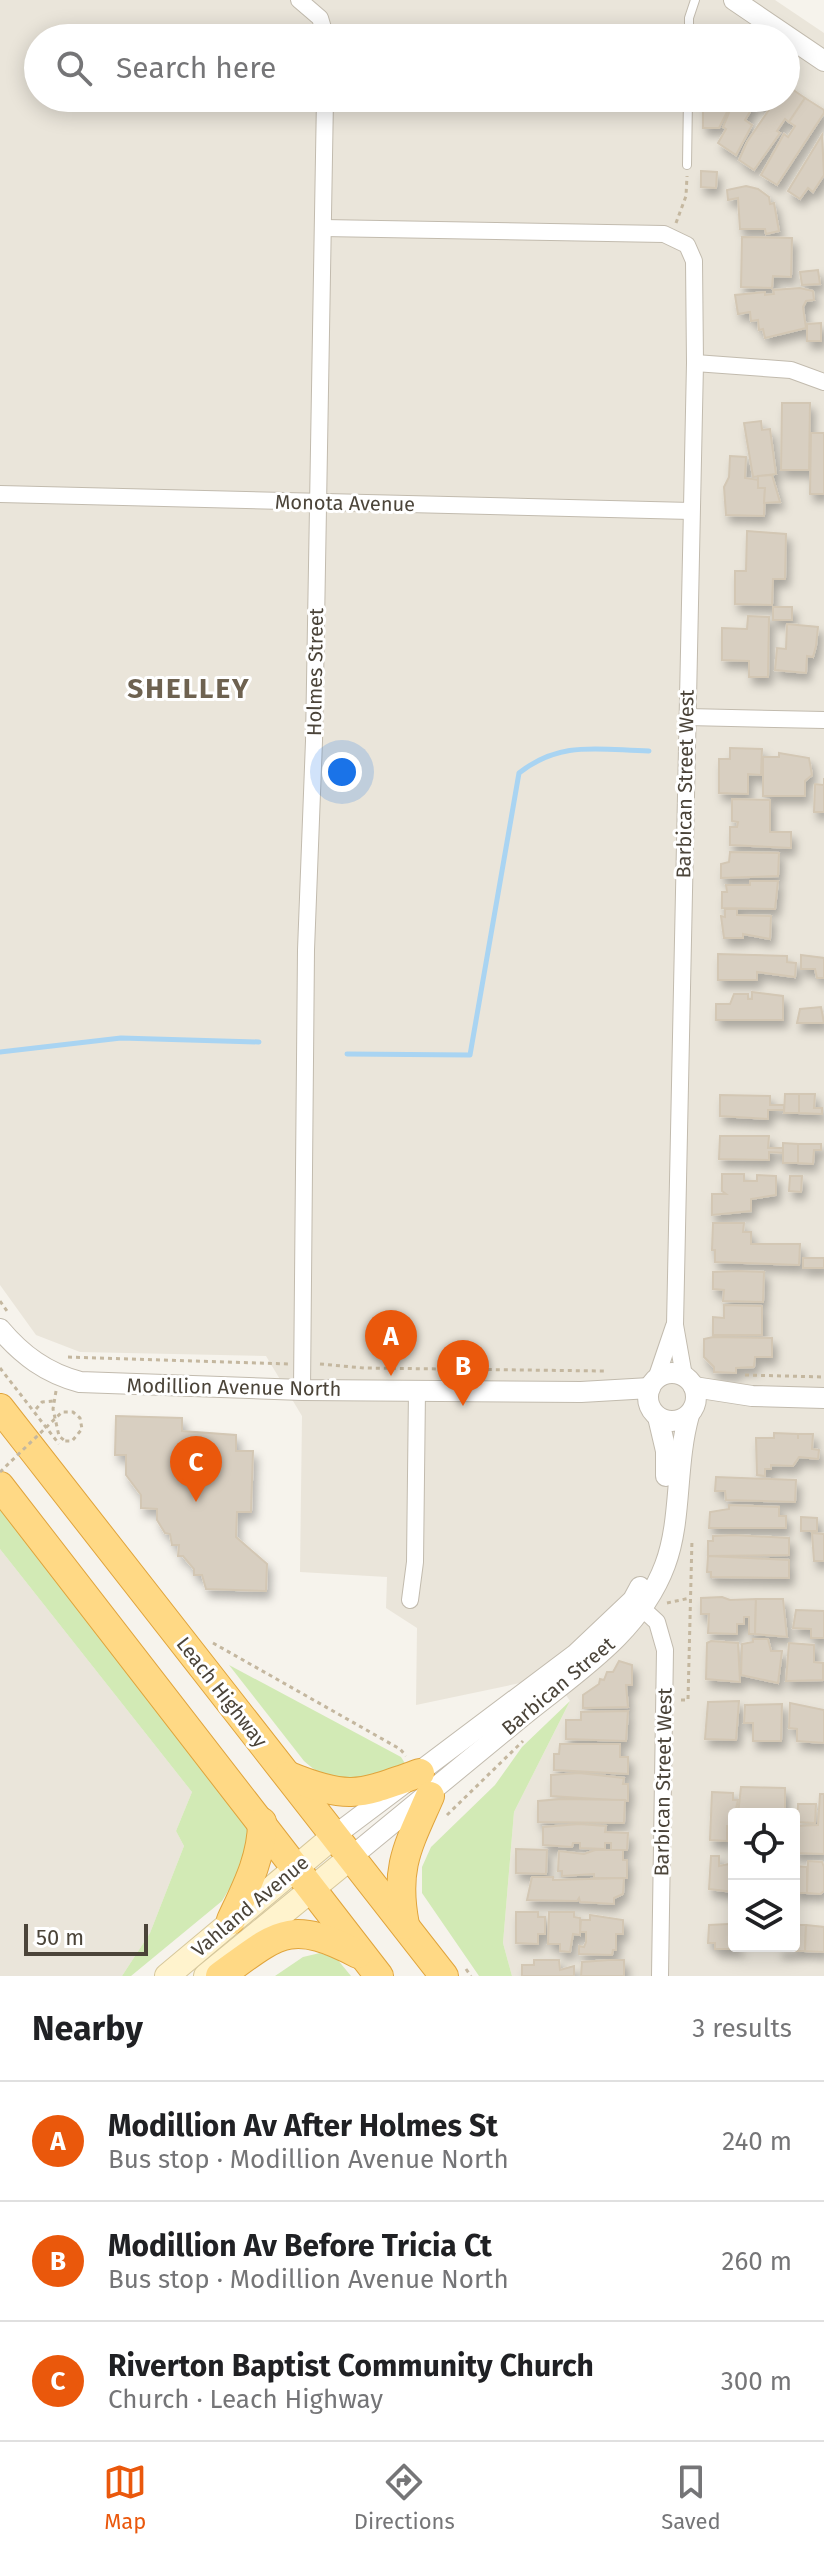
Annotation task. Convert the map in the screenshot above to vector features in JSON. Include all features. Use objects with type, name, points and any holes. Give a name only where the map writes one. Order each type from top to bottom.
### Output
[{"type":"highway","name":"Leach Highway","points":[[0,1408],[406,1927],[453,1971]]},
{"type":"highway","points":[[0,1486],[372,1967]]},
{"type":"highway","points":[[288,1776],[326,1792],[346,1795],[419,1776],[399,1882],[406,1927]]},
{"type":"highway","points":[[231,1920],[261,1849],[262,1822]]},
{"type":"highway","points":[[220,1976],[260,1947],[298,1933],[321,1935],[372,1967]]},
{"type":"main road","name":"Vahland Avenue","points":[[206,1976],[304,1877],[342,1847]]},
{"type":"main road","name":"Vahland Avenue","points":[[167,1976],[231,1920],[304,1877]]},
{"type":"street","points":[[299,0],[320,18],[322,24]]},
{"type":"street","points":[[734,0],[769,24]]},
{"type":"street","points":[[800,45],[824,61]]},
{"type":"street","name":"Holmes Street","points":[[302,1390],[306,950],[325,112]]},
{"type":"street","points":[[323,228],[672,236]]},
{"type":"street","name":"Barbican Street West","points":[[672,236],[687,245],[694,261],[695,363],[675,1325],[690,1396]]},
{"type":"street","points":[[695,363],[791,370],[824,382]]},
{"type":"street","name":"Monota Avenue","points":[[0,494],[691,511]]},
{"type":"street","points":[[687,717],[824,720]]},
{"type":"street","name":"Modillion Avenue North","points":[[4,1321],[36,1364],[61,1377],[112,1385],[581,1392],[653,1398]]},
{"type":"street","name":"Barbican Street West","points":[[653,1398],[675,1325]]},
{"type":"street","points":[[690,1396],[670,1422],[653,1398],[669,1373],[690,1396],[824,1398]]},
{"type":"street","points":[[410,1600],[415,1562],[417,1390]]},
{"type":"street","name":"Barbican Street","points":[[342,1847],[419,1776],[638,1604],[666,1563],[673,1534],[680,1447],[690,1396]]},
{"type":"street","name":"Barbican Street","points":[[638,1604],[657,1549],[664,1515],[666,1451],[653,1398]]},
{"type":"street","name":"Barbican Street West","points":[[638,1604],[657,1622],[665,1650],[660,1976]]},
{"type":"lane","points":[[689,24],[695,0]]},
{"type":"lane","points":[[687,165],[688,112]]},
{"type":"path","points":[[672,236],[686,196],[687,165]]},
{"type":"path","points":[[0,1301],[4,1321]]},
{"type":"path","points":[[0,1472],[62,1412],[70,1411],[80,1418],[82,1429],[72,1441],[65,1441],[59,1436],[53,1401],[67,1357],[364,1368],[605,1371]]},
{"type":"path","points":[[0,1368],[35,1410],[63,1451]]},
{"type":"path","points":[[738,1375],[824,1377]]},
{"type":"path","points":[[35,1410],[42,1402],[53,1401]]},
{"type":"path","points":[[676,1711],[678,1700],[688,1700],[692,1534]]},
{"type":"path","points":[[212,1643],[400,1749],[419,1776]]},
{"type":"path","points":[[453,1971],[471,1976]]},
{"type":"shaded area","points":[[0,0],[775,0],[824,33],[824,1976],[512,1976],[503,1943],[514,1812],[570,1701],[547,1666],[525,1682],[416,1705],[417,1628],[386,1608],[387,1577],[300,1572],[302,1416],[266,1356],[80,1352],[36,1335],[0,1285]]},
{"type":"shaded area","points":[[0,1549],[192,1792],[176,1831],[184,1846],[150,1933],[122,1976],[0,1976]]},
{"type":"green space","points":[[0,1502],[252,1826],[241,1869],[222,1901],[131,1976],[122,1976],[150,1933],[184,1846],[176,1831],[192,1792],[0,1549]]},
{"type":"green space","points":[[229,1665],[401,1757],[406,1765],[366,1781],[329,1778],[304,1761]]},
{"type":"green space","points":[[570,1701],[514,1812],[503,1943],[512,1976],[479,1976],[422,1893],[422,1867],[431,1847],[495,1785],[522,1747]]},
{"type":"green space","points":[[320,1953],[337,1959],[351,1976],[275,1976],[303,1957]]},
{"type":"building","points":[[805,98],[824,113],[777,185],[761,175],[784,134],[788,137],[795,126],[789,122],[796,112],[800,112]]},
{"type":"building","points":[[703,112],[727,112],[719,128],[703,128]]},
{"type":"building","points":[[729,112],[750,112],[745,120],[752,125],[736,155],[718,143],[726,129],[723,127]]},
{"type":"building","points":[[767,112],[796,112],[789,122],[785,119],[777,131],[780,133],[754,170],[739,160]]},
{"type":"building","points":[[822,135],[824,175],[813,192],[808,188],[800,199],[788,191]]},
{"type":"building","points":[[701,171],[717,172],[716,188],[701,187]]},
{"type":"building","points":[[746,186],[758,189],[769,197],[770,204],[774,203],[779,231],[766,234],[765,229],[740,229],[738,198],[728,200],[727,190]]},
{"type":"building","points":[[742,237],[792,238],[791,277],[773,276],[772,288],[741,287]]},
{"type":"building","points":[[818,270],[820,284],[802,285],[800,272]]},
{"type":"building","points":[[800,288],[813,291],[814,300],[806,301],[803,307],[806,328],[765,338],[763,329],[759,330],[758,320],[751,321],[750,312],[738,314],[735,295],[765,292],[765,295],[774,294],[773,290]]},
{"type":"building","points":[[821,323],[821,341],[807,341],[807,324]]},
{"type":"building","points":[[782,403],[810,403],[809,470],[781,470]]},
{"type":"building","points":[[761,421],[762,430],[770,429],[776,474],[753,477],[744,423]]},
{"type":"building","points":[[811,433],[824,433],[824,494],[810,494]]},
{"type":"building","points":[[730,456],[746,457],[745,478],[759,480],[758,488],[765,488],[764,516],[726,515],[724,487],[729,477]]},
{"type":"building","points":[[772,475],[780,502],[764,503],[765,488],[758,488],[758,476]]},
{"type":"building","points":[[747,531],[786,534],[785,579],[773,579],[772,605],[735,604],[735,571],[746,571]]},
{"type":"building","points":[[773,607],[792,607],[792,620],[773,620]]},
{"type":"building","points":[[748,616],[769,617],[768,677],[749,677],[749,661],[722,660],[722,628],[747,629]]},
{"type":"building","points":[[787,624],[818,627],[813,657],[807,656],[806,673],[775,670],[777,648],[786,649]]},
{"type":"building","points":[[730,748],[762,749],[761,775],[748,774],[748,794],[719,793],[719,759],[730,759]]},
{"type":"building","points":[[779,753],[809,758],[812,775],[805,781],[805,796],[763,796],[763,757],[779,757]]},
{"type":"building","points":[[815,784],[824,785],[824,812],[814,812]]},
{"type":"building","points":[[732,799],[770,800],[770,832],[791,832],[791,848],[730,845],[730,827],[737,827],[738,822],[732,821]]},
{"type":"building","points":[[730,852],[779,853],[778,876],[721,878],[721,864],[729,862]]},
{"type":"building","points":[[750,881],[778,881],[775,909],[722,908],[722,892],[727,892],[726,885],[750,885]]},
{"type":"building","points":[[725,909],[737,909],[737,915],[771,916],[770,939],[743,934],[743,938],[724,938],[721,916],[725,917]]},
{"type":"building","points":[[718,954],[787,956],[787,962],[796,963],[795,977],[757,972],[757,980],[718,980]]},
{"type":"building","points":[[801,955],[824,958],[824,978],[817,978],[815,969],[801,969]]},
{"type":"building","points":[[752,992],[783,996],[783,1020],[716,1020],[716,1004],[730,1004],[734,994],[748,994],[748,999],[752,999]]},
{"type":"building","points":[[821,1007],[824,1023],[797,1023],[800,1009]]},
{"type":"building","points":[[785,1094],[799,1094],[799,1113],[784,1113]]},
{"type":"building","points":[[799,1094],[815,1094],[814,1108],[822,1108],[822,1114],[799,1113]]},
{"type":"building","points":[[720,1095],[770,1096],[770,1105],[784,1105],[784,1110],[768,1110],[768,1119],[720,1116]]},
{"type":"building","points":[[720,1136],[769,1136],[768,1148],[783,1148],[783,1153],[769,1152],[769,1160],[719,1159]]},
{"type":"building","points":[[783,1143],[798,1144],[798,1163],[783,1163]]},
{"type":"building","points":[[798,1144],[821,1144],[821,1150],[814,1150],[813,1164],[798,1163]]},
{"type":"building","points":[[722,1174],[744,1174],[744,1181],[757,1181],[757,1175],[776,1176],[776,1195],[751,1199],[751,1211],[712,1215],[712,1194],[726,1194],[722,1191]]},
{"type":"building","points":[[790,1176],[802,1176],[801,1192],[789,1191]]},
{"type":"building","points":[[713,1223],[744,1223],[743,1232],[751,1232],[751,1244],[800,1244],[799,1265],[715,1262]]},
{"type":"building","points":[[803,1258],[824,1258],[824,1268],[803,1268]]},
{"type":"building","points":[[713,1272],[764,1272],[763,1302],[723,1301],[724,1290],[713,1289]]},
{"type":"building","points":[[724,1305],[762,1306],[762,1335],[713,1335],[713,1317],[724,1318]]},
{"type":"building","points":[[772,1338],[772,1357],[755,1357],[754,1367],[736,1368],[736,1373],[714,1372],[714,1367],[704,1357],[704,1339]]},
{"type":"building","points":[[116,1416],[182,1418],[182,1431],[236,1435],[236,1451],[253,1451],[251,1512],[237,1512],[236,1537],[267,1564],[266,1591],[206,1589],[202,1575],[194,1575],[194,1569],[183,1556],[178,1556],[179,1545],[172,1545],[170,1534],[165,1533],[157,1520],[157,1509],[141,1508],[141,1495],[126,1475],[126,1455],[115,1455]]},
{"type":"building","points":[[774,1433],[813,1434],[812,1449],[819,1450],[818,1459],[799,1457],[793,1466],[771,1465],[771,1469],[765,1469],[765,1476],[757,1475],[756,1438],[774,1438]]},
{"type":"building","points":[[716,1477],[796,1480],[795,1502],[726,1500],[725,1491],[715,1491]]},
{"type":"building","points":[[729,1505],[779,1507],[779,1516],[786,1516],[786,1528],[709,1528],[710,1512],[729,1509]]},
{"type":"building","points":[[801,1517],[817,1518],[817,1531],[801,1531]]},
{"type":"building","points":[[812,1533],[824,1534],[824,1561],[814,1561]]},
{"type":"building","points":[[713,1536],[789,1538],[789,1555],[708,1556],[708,1541],[713,1541]]},
{"type":"building","points":[[708,1556],[789,1560],[789,1578],[711,1577],[711,1572],[707,1572]]},
{"type":"building","points":[[722,1597],[730,1600],[756,1599],[755,1634],[749,1634],[749,1617],[744,1617],[744,1624],[737,1624],[737,1634],[708,1633],[709,1614],[701,1614],[701,1598]]},
{"type":"building","points":[[756,1599],[783,1599],[787,1637],[755,1634]]},
{"type":"building","points":[[796,1610],[824,1611],[824,1638],[811,1638],[811,1629],[793,1628]]},
{"type":"building","points":[[753,1639],[768,1639],[771,1651],[782,1651],[778,1683],[741,1675],[742,1644],[753,1642]]},
{"type":"building","points":[[707,1643],[738,1643],[740,1682],[706,1679]]},
{"type":"building","points":[[789,1643],[814,1645],[814,1662],[823,1663],[823,1680],[786,1681]]},
{"type":"building","points":[[619,1661],[632,1665],[632,1685],[626,1685],[628,1707],[583,1708],[583,1695],[599,1684],[600,1679],[604,1680],[607,1672],[613,1672]]},
{"type":"building","points":[[739,1701],[736,1740],[705,1739],[708,1702]]},
{"type":"building","points":[[790,1703],[824,1710],[824,1743],[797,1741],[797,1729],[789,1728]]},
{"type":"building","points":[[782,1704],[781,1741],[753,1741],[753,1723],[744,1723],[745,1705]]},
{"type":"building","points":[[628,1711],[626,1741],[566,1739],[566,1720],[581,1720],[581,1712]]},
{"type":"building","points":[[560,1744],[620,1744],[620,1757],[628,1757],[628,1774],[554,1770],[554,1754],[559,1754]]},
{"type":"building","points":[[579,1773],[624,1778],[623,1784],[628,1784],[628,1801],[551,1796],[551,1775]]},
{"type":"building","points":[[741,1787],[785,1788],[785,1808],[739,1808]]},
{"type":"building","points":[[712,1792],[733,1793],[733,1800],[738,1800],[736,1808],[728,1808],[727,1841],[710,1840]]},
{"type":"building","points":[[820,1794],[824,1794],[824,1854],[800,1853],[800,1826],[818,1825]]},
{"type":"building","points":[[625,1800],[624,1823],[538,1822],[538,1801]]},
{"type":"building","points":[[798,1804],[816,1804],[815,1823],[800,1822]]},
{"type":"building","points":[[579,1824],[606,1826],[605,1832],[628,1833],[627,1850],[611,1850],[611,1843],[605,1843],[605,1849],[580,1848],[580,1843],[573,1843],[572,1847],[543,1845],[543,1827]]},
{"type":"building","points":[[516,1849],[547,1850],[546,1874],[516,1873]]},
{"type":"building","points":[[595,1850],[623,1850],[623,1860],[627,1860],[627,1878],[594,1878],[594,1874],[562,1876],[562,1871],[558,1871],[559,1851],[584,1854]]},
{"type":"building","points":[[711,1856],[719,1856],[719,1866],[728,1864],[728,1891],[709,1889]]},
{"type":"building","points":[[808,1861],[822,1862],[824,1867],[824,1891],[820,1894],[807,1893]]},
{"type":"building","points":[[800,1866],[807,1867],[807,1893],[800,1893]]},
{"type":"building","points":[[532,1877],[553,1877],[553,1880],[624,1878],[623,1894],[614,1898],[614,1904],[580,1902],[579,1898],[577,1901],[527,1900]]},
{"type":"building","points":[[516,1912],[538,1912],[538,1917],[545,1917],[545,1934],[538,1934],[538,1944],[516,1943]]},
{"type":"building","points":[[549,1912],[574,1912],[574,1917],[580,1918],[580,1935],[573,1934],[570,1952],[560,1951],[560,1944],[548,1944]]},
{"type":"building","points":[[590,1915],[623,1920],[623,1934],[616,1934],[616,1950],[612,1955],[579,1954],[579,1946],[584,1947],[586,1942],[586,1932],[580,1932],[581,1920],[590,1920]]},
{"type":"building","points":[[728,1924],[728,1949],[715,1949],[715,1943],[708,1943],[709,1925]]},
{"type":"building","points":[[800,1925],[806,1925],[805,1951],[800,1951]]},
{"type":"building","points":[[806,1925],[824,1927],[824,1952],[805,1951]]},
{"type":"building","points":[[534,1960],[559,1960],[560,1970],[574,1966],[574,1976],[522,1976],[522,1965],[534,1965]]},
{"type":"building","points":[[624,1960],[624,1976],[581,1976],[582,1962]]},
{"type":"waterway","points":[[347,1054],[470,1055],[519,773],[565,751],[649,751]]},
{"type":"waterway","points":[[0,1052],[121,1038],[259,1042]]},
{"type":"place","name":"Modillion Av After Holmes St","points":[[391,1376]]},
{"type":"place","name":"Modillion Av Before Tricia Ct","points":[[463,1406]]},
{"type":"place","name":"Riverton Baptist Community Church","points":[[196,1502]]},
{"type":"district","name":"SHELLEY","points":[[189,688]]}]
